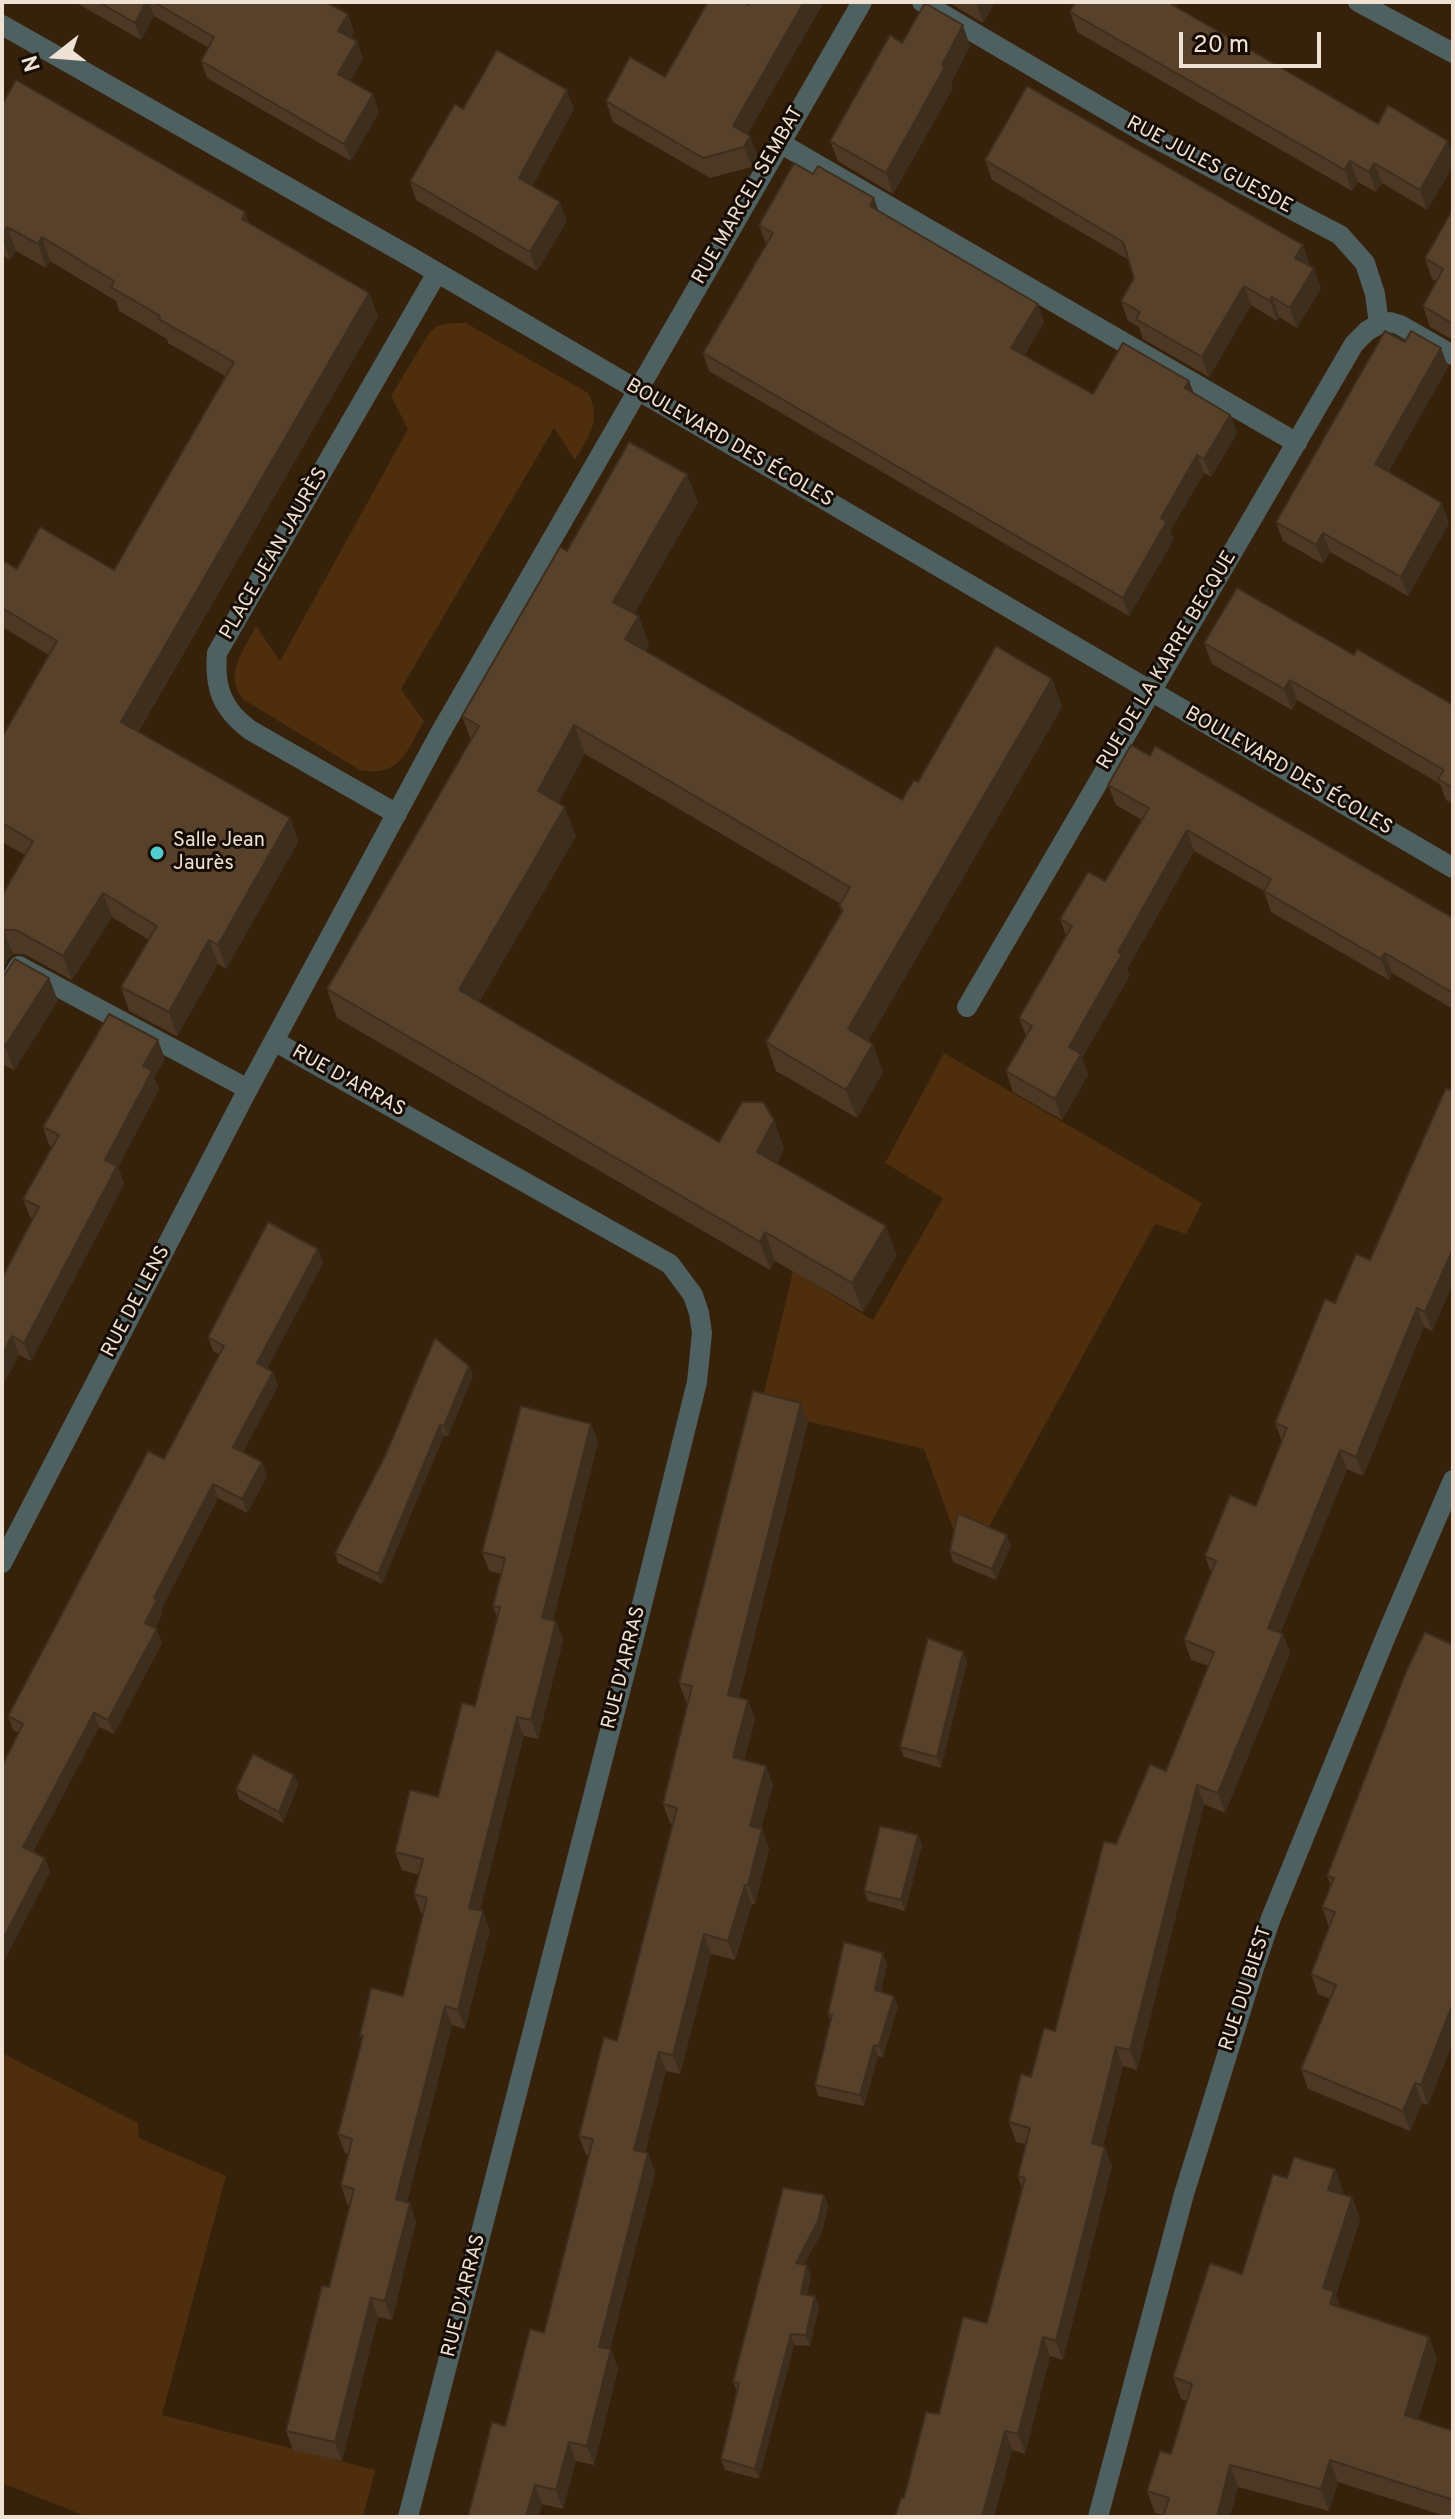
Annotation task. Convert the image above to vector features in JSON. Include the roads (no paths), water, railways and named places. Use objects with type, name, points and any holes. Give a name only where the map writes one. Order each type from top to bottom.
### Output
[{"type":"street","name":"RUE MARCEL SEMBAT","points":[[637,390],[862,2]]},
{"type":"street","name":"RUE JULES GUESDE","points":[[922,2],[1133,126],[1340,235],[1365,263],[1375,294],[1379,324]]},
{"type":"street","points":[[1358,2],[1453,53]]},
{"type":"street","name":"BOULEVARD DES ÉCOLES","points":[[2,25],[437,273],[1453,868]]},
{"type":"street","points":[[780,143],[1297,443]]},
{"type":"street","name":"PLACE JEAN JAURÈS","points":[[397,814],[237,720],[226,705],[215,673],[217,653],[437,273]]},
{"type":"street","points":[[1379,324],[1390,322],[1400,325],[1453,355]]},
{"type":"street","name":"RUE DE LA KARRE BECQUE","points":[[967,1007],[1354,344],[1379,324]]},
{"type":"street","points":[[274,1041],[439,735],[637,390]]},
{"type":"street","points":[[2,995],[11,962],[248,1089]]},
{"type":"street","name":"RUE DE LENS","points":[[2,1563],[274,1041]]},
{"type":"street","name":"RUE D'ARRAS","points":[[274,1041],[670,1264],[693,1295],[702,1333],[697,1382],[673,1481],[408,2517]]},
{"type":"street","name":"RUE DU BIEST","points":[[1098,2517],[1184,2194],[1271,1918],[1453,1480]]},
{"type":"place","name":"Salle Jean Jaurès","points":[[157,853]]}]
